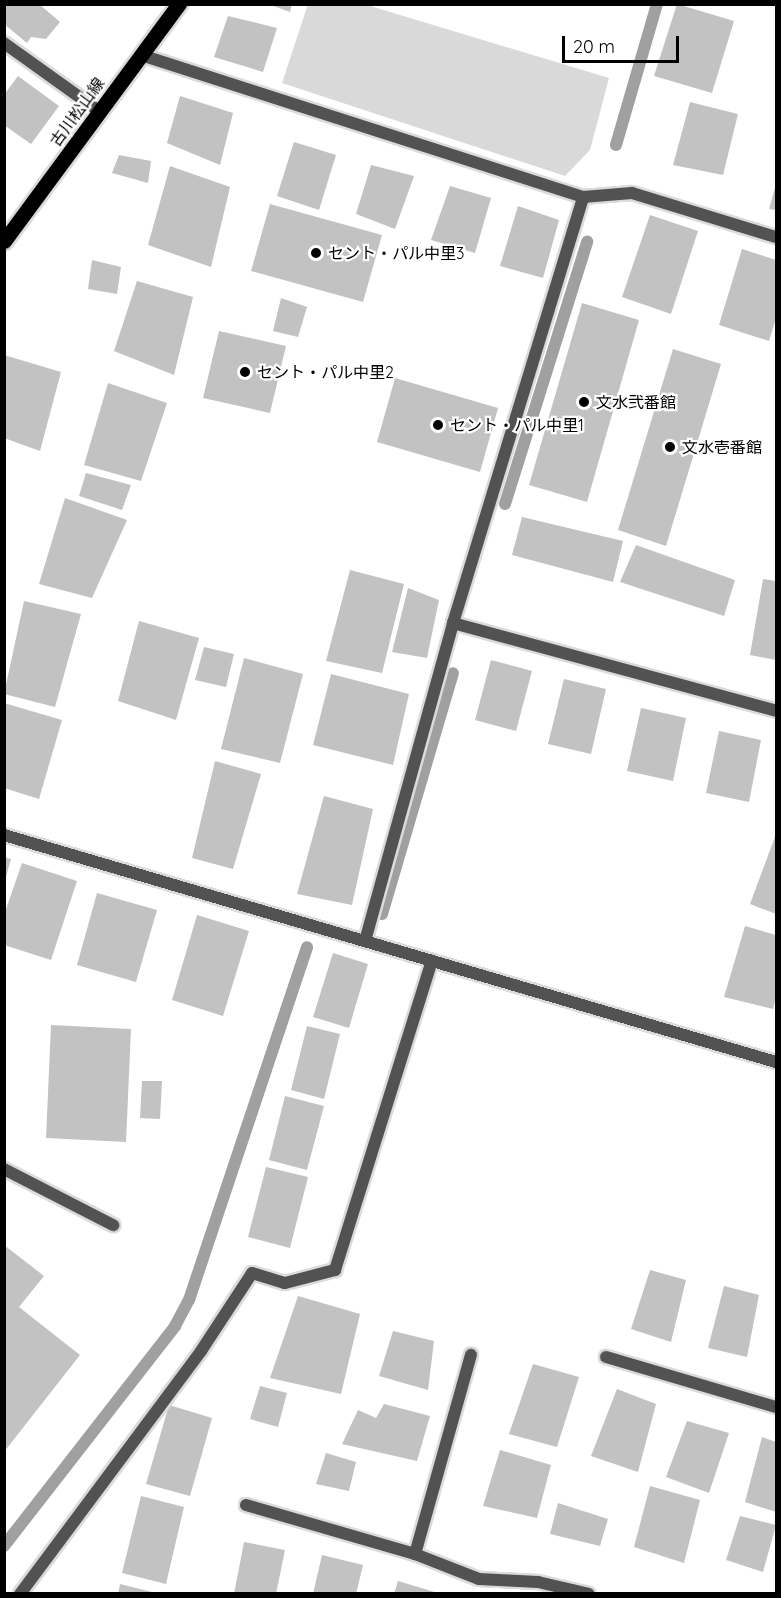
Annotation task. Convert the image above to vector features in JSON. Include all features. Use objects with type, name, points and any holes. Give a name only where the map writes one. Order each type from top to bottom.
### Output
[{"type":"main road","name":"古川松山線","points":[[4,241],[179,4]]},
{"type":"street","points":[[4,43],[99,111]]},
{"type":"street","points":[[141,55],[583,198],[632,194],[777,237]]},
{"type":"street","points":[[365,941],[453,623],[583,198]]},
{"type":"street","points":[[453,623],[776,711]]},
{"type":"street","points":[[4,835],[777,1062]]},
{"type":"street","points":[[20,1593],[201,1351],[252,1274],[285,1283],[335,1270],[432,961]]},
{"type":"street","points":[[4,1169],[112,1225]]},
{"type":"street","points":[[415,1554],[471,1355]]},
{"type":"street","points":[[606,1357],[777,1407]]},
{"type":"street","points":[[246,1505],[415,1554],[479,1579],[538,1582],[589,1593]]},
{"type":"shaded area","points":[[308,4],[367,5],[609,78],[590,150],[565,176],[282,83]]},
{"type":"building","points":[[4,4],[39,4],[60,22],[46,39],[31,37],[27,43],[4,24]]},
{"type":"building","points":[[268,4],[292,4],[290,12]]},
{"type":"building","points":[[677,4],[734,21],[712,93],[654,76]]},
{"type":"building","points":[[228,16],[277,28],[263,72],[214,57]]},
{"type":"building","points":[[18,76],[59,106],[31,144],[4,125],[4,95]]},
{"type":"building","points":[[180,96],[233,113],[220,165],[167,143]]},
{"type":"building","points":[[690,102],[738,114],[723,175],[673,165]]},
{"type":"building","points":[[294,142],[336,155],[319,210],[277,196]]},
{"type":"building","points":[[119,155],[151,161],[148,183],[112,173]]},
{"type":"building","points":[[371,165],[414,176],[395,229],[356,214]]},
{"type":"building","points":[[170,166],[230,187],[211,267],[148,245]]},
{"type":"building","points":[[776,184],[776,210],[769,209]]},
{"type":"building","points":[[450,186],[491,198],[475,253],[431,240]]},
{"type":"building","name":"セント・パル中里3","points":[[270,204],[382,235],[363,302],[251,271]]},
{"type":"building","points":[[518,206],[559,220],[543,278],[500,266]]},
{"type":"building","points":[[650,215],[698,231],[671,314],[622,297]]},
{"type":"building","points":[[742,249],[776,260],[776,318],[769,341],[719,325]]},
{"type":"building","points":[[92,260],[121,267],[117,294],[88,289]]},
{"type":"building","points":[[137,281],[193,297],[174,375],[114,351]]},
{"type":"building","points":[[281,298],[307,307],[298,337],[273,331]]},
{"type":"building","name":"文水弐番館","points":[[582,303],[639,320],[587,502],[529,485]]},
{"type":"building","name":"セント・パル中里2","points":[[219,331],[286,346],[270,413],[203,398]]},
{"type":"building","name":"文水壱番館","points":[[673,349],[721,364],[666,546],[618,530]]},
{"type":"building","points":[[4,355],[61,372],[40,451],[4,438]]},
{"type":"building","name":"セント・パル中里1","points":[[395,378],[498,408],[480,472],[377,442]]},
{"type":"building","points":[[108,383],[167,403],[141,481],[84,465]]},
{"type":"building","points":[[86,473],[131,485],[122,510],[79,496]]},
{"type":"building","points":[[65,498],[127,520],[92,598],[39,584]]},
{"type":"building","points":[[522,517],[623,541],[613,582],[512,555]]},
{"type":"building","points":[[636,545],[735,580],[724,616],[620,582]]},
{"type":"building","points":[[350,570],[404,584],[382,673],[326,661]]},
{"type":"building","points":[[763,579],[776,581],[776,660],[750,655]]},
{"type":"building","points":[[408,588],[439,600],[427,658],[392,652]]},
{"type":"building","points":[[24,601],[81,614],[55,707],[4,694]]},
{"type":"building","points":[[139,621],[199,638],[176,720],[118,701]]},
{"type":"building","points":[[204,647],[234,654],[226,687],[195,680]]},
{"type":"building","points":[[244,658],[303,674],[280,763],[221,749]]},
{"type":"building","points":[[491,660],[532,671],[516,731],[475,720]]},
{"type":"building","points":[[331,674],[409,694],[393,765],[313,745]]},
{"type":"building","points":[[564,679],[606,689],[591,754],[548,744]]},
{"type":"building","points":[[4,703],[62,720],[39,799],[4,788]]},
{"type":"building","points":[[641,708],[686,718],[673,781],[627,771]]},
{"type":"building","points":[[719,731],[761,740],[749,802],[706,793]]},
{"type":"building","points":[[215,761],[261,774],[233,869],[192,858]]},
{"type":"building","points":[[324,796],[373,809],[352,905],[297,894]]},
{"type":"building","points":[[776,834],[776,914],[750,904]]},
{"type":"building","points":[[4,857],[11,859],[5,880],[4,880]]},
{"type":"building","points":[[22,863],[77,881],[51,960],[4,945],[4,915]]},
{"type":"building","points":[[97,893],[157,910],[136,982],[77,965]]},
{"type":"building","points":[[197,915],[249,931],[223,1016],[172,1000]]},
{"type":"building","points":[[745,926],[776,935],[776,997],[773,1009],[724,997]]},
{"type":"building","points":[[333,953],[368,964],[349,1028],[313,1017]]},
{"type":"building","points":[[51,1025],[131,1029],[126,1142],[46,1138]]},
{"type":"building","points":[[307,1026],[340,1034],[324,1099],[291,1090]]},
{"type":"building","points":[[142,1081],[162,1081],[160,1119],[140,1118]]},
{"type":"building","points":[[285,1096],[324,1106],[307,1170],[269,1160]]},
{"type":"building","points":[[266,1167],[308,1177],[290,1248],[248,1237]]},
{"type":"building","points":[[4,1245],[44,1276],[19,1307],[80,1355],[4,1452]]},
{"type":"building","points":[[650,1270],[686,1280],[671,1342],[631,1329]]},
{"type":"building","points":[[724,1286],[759,1295],[747,1357],[708,1348]]},
{"type":"building","points":[[298,1296],[360,1314],[341,1394],[270,1378]]},
{"type":"building","points":[[393,1331],[434,1341],[428,1390],[379,1376]]},
{"type":"building","points":[[533,1364],[579,1377],[557,1447],[509,1434]]},
{"type":"building","points":[[260,1386],[287,1393],[278,1427],[250,1419]]},
{"type":"building","points":[[617,1389],[656,1404],[638,1472],[591,1456]]},
{"type":"building","points":[[384,1404],[430,1416],[417,1461],[342,1444],[358,1410],[376,1418]]},
{"type":"building","points":[[169,1405],[212,1418],[190,1496],[146,1484]]},
{"type":"building","points":[[687,1421],[729,1433],[709,1493],[666,1477]]},
{"type":"building","points":[[762,1437],[776,1442],[776,1512],[745,1502]]},
{"type":"building","points":[[500,1450],[551,1465],[537,1518],[483,1506]]},
{"type":"building","points":[[326,1453],[356,1462],[349,1491],[316,1484]]},
{"type":"building","points":[[650,1486],[700,1500],[684,1563],[634,1547]]},
{"type":"building","points":[[141,1496],[184,1507],[166,1584],[122,1573]]},
{"type":"building","points":[[558,1503],[608,1519],[600,1546],[550,1534]]},
{"type":"building","points":[[740,1516],[776,1525],[763,1572],[726,1560]]},
{"type":"building","points":[[244,1542],[285,1550],[276,1594],[234,1594]]},
{"type":"building","points":[[322,1555],[363,1565],[356,1594],[313,1594]]},
{"type":"building","points":[[398,1581],[438,1593],[438,1594],[394,1594]]},
{"type":"building","points":[[120,1584],[156,1593],[156,1594],[118,1594]]},
{"type":"waterway","points":[[616,145],[657,4]]},
{"type":"waterway","points":[[505,504],[587,242]]},
{"type":"waterway","points":[[382,914],[453,673]]},
{"type":"waterway","points":[[4,1546],[175,1326],[189,1300],[307,947]]},
{"type":"place","name":"セント・パル中里3","points":[[316,253]]},
{"type":"place","name":"セント・パル中里2","points":[[245,372]]},
{"type":"place","name":"文水弐番館","points":[[584,402]]},
{"type":"place","name":"セント・パル中里1","points":[[438,425]]},
{"type":"place","name":"文水壱番館","points":[[670,447]]}]
